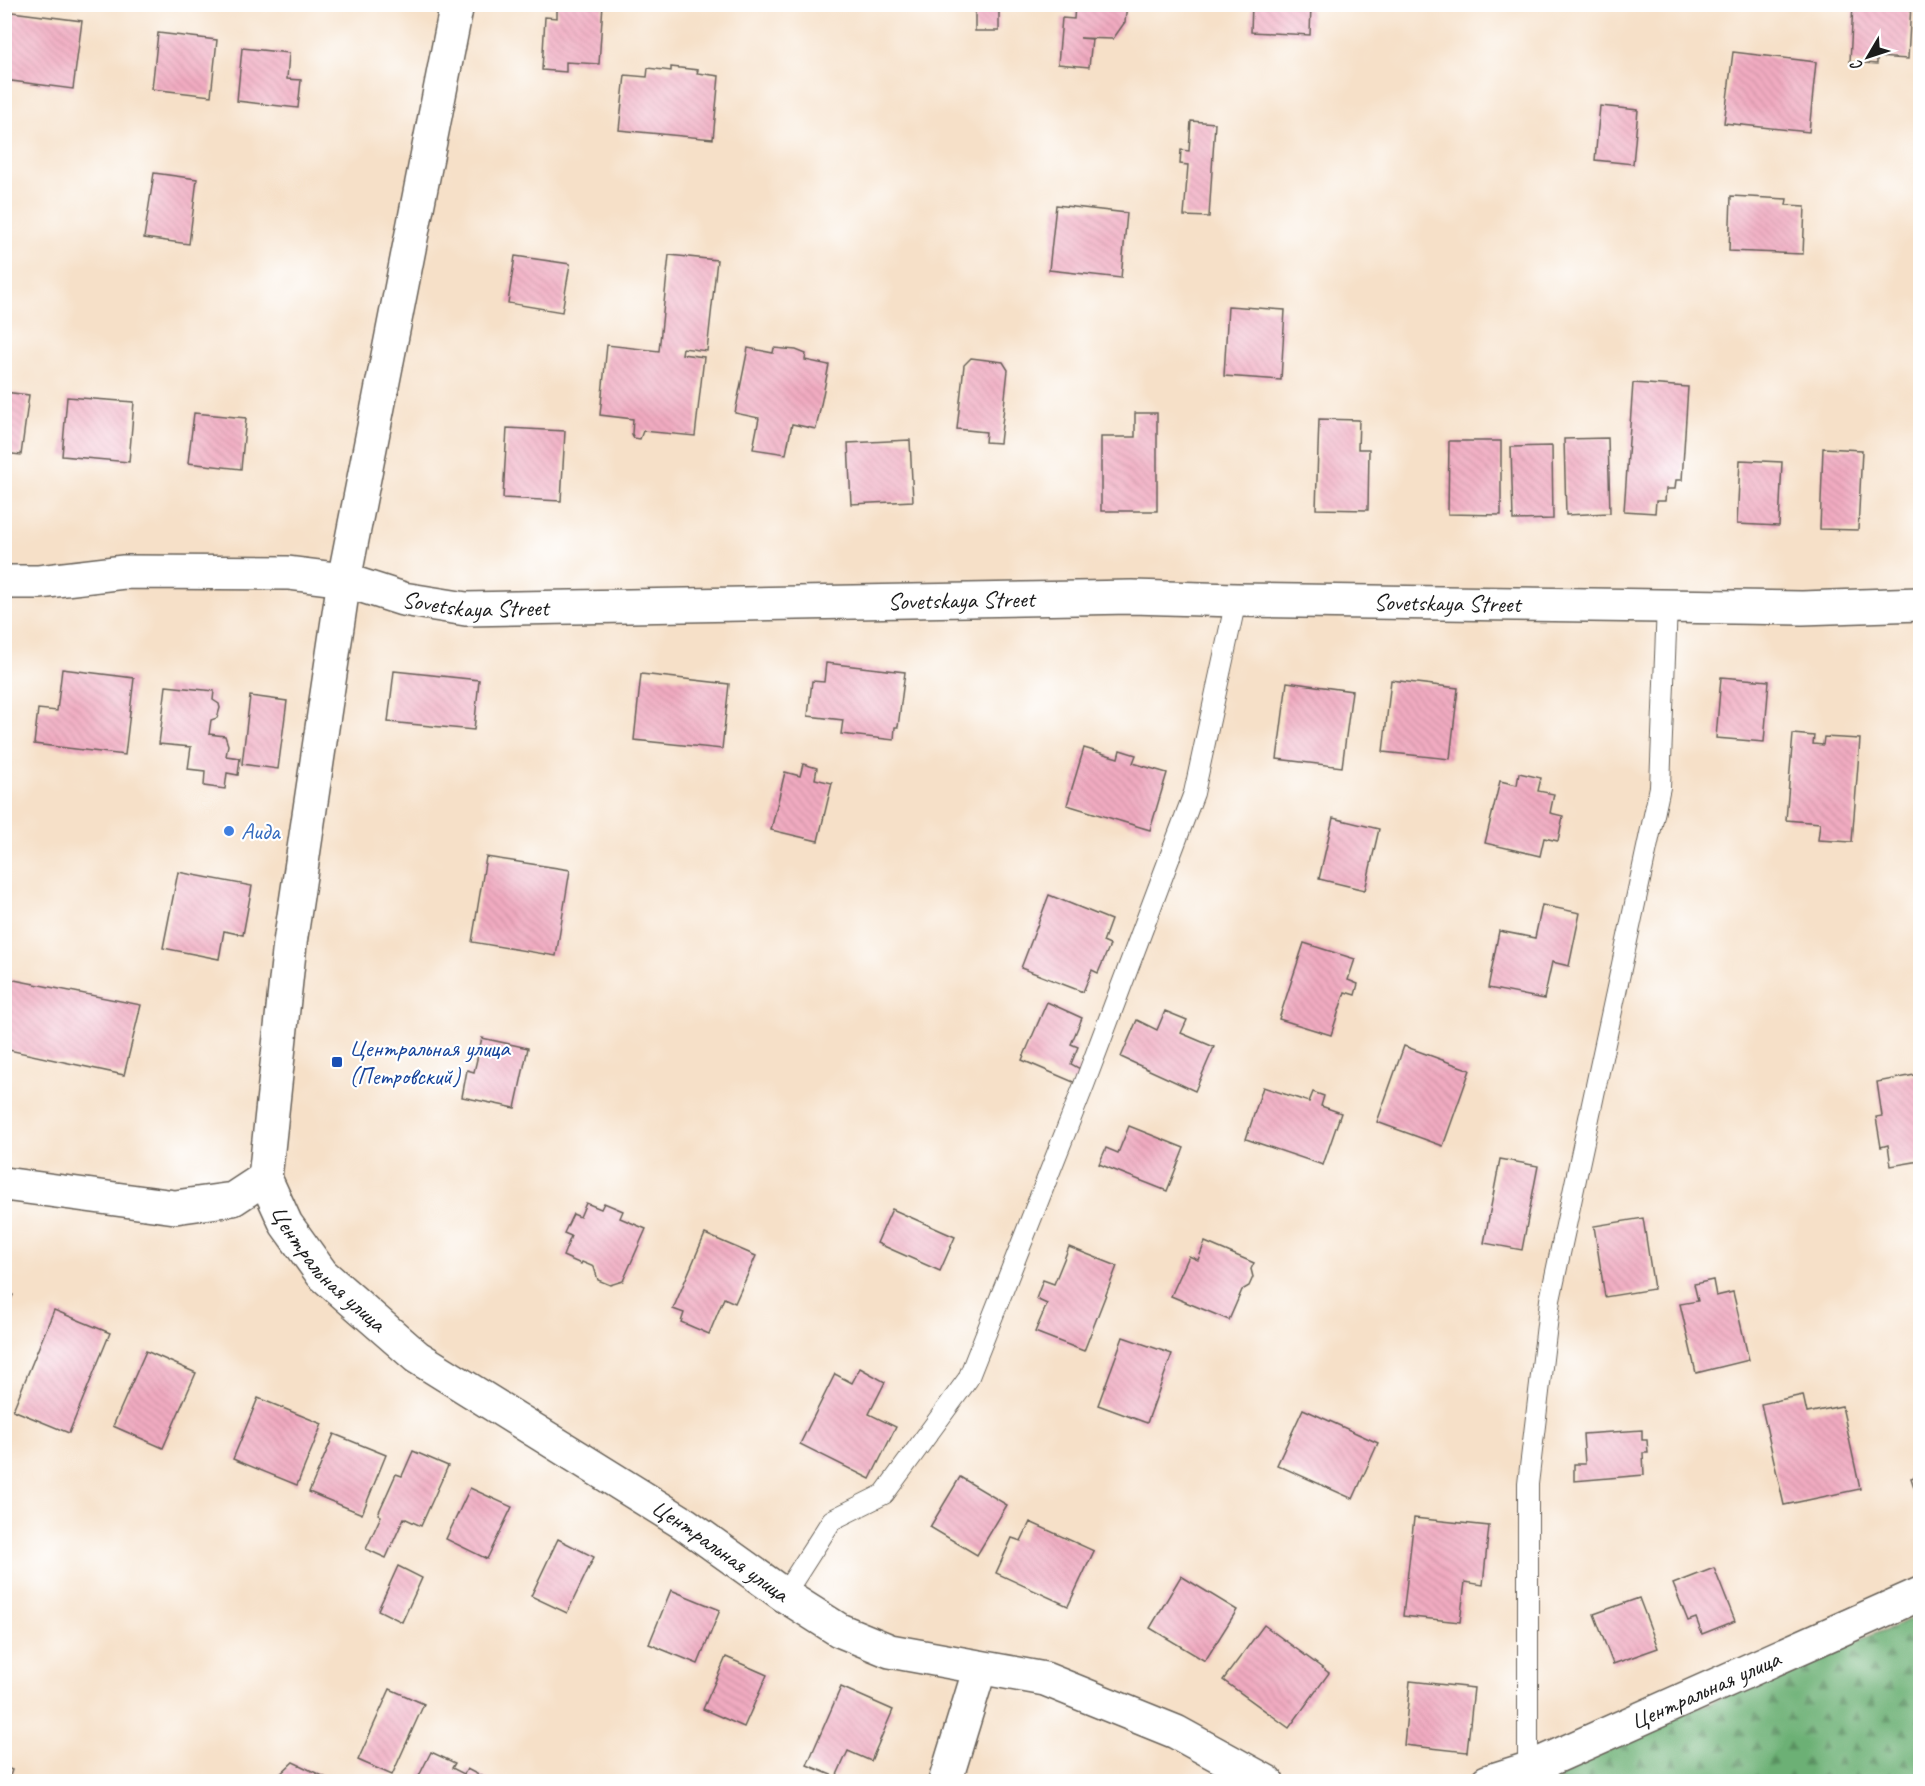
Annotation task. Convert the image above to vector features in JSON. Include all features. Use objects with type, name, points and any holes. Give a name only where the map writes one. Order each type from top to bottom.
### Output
[{"type":"street","points":[[4,1184],[175,1207],[233,1199],[264,1178],[290,943],[344,580],[457,4]]},
{"type":"street","name":"Sovetskaya Street","points":[[4,582],[39,582],[124,572],[288,573],[344,580],[403,599],[466,609],[1132,597],[1802,608],[1920,604]]},
{"type":"street","name":"Центральная улица","points":[[264,1178],[286,1224],[322,1274],[417,1357],[685,1524],[784,1595],[839,1630],[890,1651],[1045,1679],[1176,1732],[1267,1782]]},
{"type":"street","name":"Центральная улица","points":[[1486,1782],[1528,1769],[1920,1594]]},
{"type":"street","points":[[945,1782],[980,1668]]},
{"type":"lane","points":[[784,1595],[832,1520],[884,1494],[968,1379],[1084,1085],[1194,793],[1236,600]]},
{"type":"lane","points":[[1528,1769],[1529,1472],[1550,1300],[1660,787],[1667,605]]},
{"type":"green space","points":[[1920,1615],[1920,1781],[1534,1782],[1537,1774]]},
{"type":"building","points":[[557,4],[603,4],[599,64],[566,62],[566,72],[542,70],[545,17],[557,18]]},
{"type":"building","points":[[975,4],[999,4],[999,31],[975,31]]},
{"type":"building","points":[[1075,4],[1127,4],[1125,22],[1113,39],[1080,38],[1092,39],[1089,67],[1058,64],[1062,18],[1074,19]]},
{"type":"building","points":[[1252,4],[1311,4],[1310,35],[1251,32]]},
{"type":"building","points":[[1853,4],[1911,4],[1908,59],[1877,57],[1877,64],[1850,62]]},
{"type":"building","points":[[4,11],[82,21],[73,89],[4,80]]},
{"type":"building","points":[[158,33],[217,40],[211,96],[152,89]]},
{"type":"building","points":[[242,48],[289,53],[287,79],[301,80],[298,108],[237,101]]},
{"type":"building","points":[[1733,52],[1816,62],[1809,132],[1724,123]]},
{"type":"building","points":[[671,67],[698,70],[697,73],[719,76],[713,139],[619,130],[625,75],[647,77],[648,68],[671,71]]},
{"type":"building","points":[[1600,106],[1638,110],[1633,164],[1595,160]]},
{"type":"building","points":[[1191,121],[1215,123],[1209,217],[1184,216],[1188,165],[1180,164],[1181,150],[1189,151]]},
{"type":"building","points":[[154,173],[197,179],[189,244],[144,238]]},
{"type":"building","points":[[1731,196],[1787,199],[1786,205],[1805,206],[1803,254],[1729,251]]},
{"type":"building","points":[[1056,205],[1127,213],[1121,278],[1049,270]]},
{"type":"building","points":[[669,255],[717,260],[707,351],[683,348],[682,354],[704,357],[695,436],[643,431],[640,439],[634,438],[633,419],[600,415],[607,345],[659,351]]},
{"type":"building","points":[[515,256],[570,264],[562,312],[508,303]]},
{"type":"building","points":[[1228,306],[1285,310],[1281,380],[1224,376]]},
{"type":"building","points":[[748,348],[773,353],[774,348],[796,350],[806,354],[805,360],[829,365],[816,429],[792,424],[786,454],[753,449],[759,418],[735,413]]},
{"type":"building","points":[[971,358],[1003,362],[1008,370],[1000,443],[985,442],[986,432],[957,429],[964,365]]},
{"type":"building","points":[[1633,383],[1688,387],[1682,480],[1676,480],[1675,489],[1666,489],[1665,501],[1656,501],[1655,513],[1624,511]]},
{"type":"building","points":[[4,392],[29,395],[21,455],[4,453]]},
{"type":"building","points":[[67,397],[134,402],[129,462],[62,456]]},
{"type":"building","points":[[194,413],[246,418],[241,469],[188,463]]},
{"type":"building","points":[[1135,413],[1157,413],[1157,511],[1101,511],[1101,437],[1135,437]]},
{"type":"building","points":[[1319,419],[1359,420],[1358,449],[1369,449],[1368,510],[1316,509]]},
{"type":"building","points":[[507,428],[565,431],[561,501],[503,498]]},
{"type":"building","points":[[1608,438],[1610,513],[1566,515],[1564,439]]},
{"type":"building","points":[[910,440],[913,501],[851,504],[848,443]]},
{"type":"building","points":[[1449,441],[1501,441],[1501,515],[1448,514]]},
{"type":"building","points":[[1552,446],[1553,519],[1513,520],[1511,447]]},
{"type":"building","points":[[1823,448],[1862,450],[1858,530],[1820,529]]},
{"type":"building","points":[[1740,460],[1782,462],[1779,526],[1737,524]]},
{"type":"building","points":[[826,663],[905,672],[898,727],[895,727],[894,740],[841,734],[843,720],[808,716],[812,681],[824,682]]},
{"type":"building","points":[[62,669],[134,678],[125,755],[34,744],[38,709],[57,711]]},
{"type":"building","points":[[394,671],[479,680],[474,730],[388,722]]},
{"type":"building","points":[[641,674],[729,684],[722,749],[634,740]]},
{"type":"building","points":[[1721,677],[1769,681],[1764,742],[1716,738]]},
{"type":"building","points":[[1391,680],[1458,688],[1450,759],[1383,752]]},
{"type":"building","points":[[1287,682],[1352,691],[1342,767],[1277,759]]},
{"type":"building","points":[[166,686],[214,691],[213,700],[219,704],[220,708],[217,718],[211,720],[209,734],[225,736],[228,745],[226,756],[240,758],[238,775],[227,773],[225,789],[204,786],[205,771],[188,769],[191,747],[159,744]]},
{"type":"building","points":[[250,696],[287,701],[278,769],[242,764]]},
{"type":"building","points":[[1793,734],[1814,736],[1813,744],[1823,745],[1824,737],[1860,739],[1852,842],[1818,840],[1820,823],[1786,820]]},
{"type":"building","points":[[1084,748],[1118,758],[1120,750],[1136,755],[1133,763],[1167,773],[1150,830],[1067,805]]},
{"type":"building","points":[[803,764],[817,768],[815,779],[832,783],[818,841],[771,830],[785,772],[800,776]]},
{"type":"building","points":[[1519,773],[1541,778],[1538,791],[1554,794],[1550,813],[1563,816],[1558,841],[1544,838],[1540,856],[1485,843],[1500,781],[1517,785]]},
{"type":"building","points":[[1333,818],[1379,829],[1365,890],[1319,879]]},
{"type":"building","points":[[486,857],[570,870],[556,956],[472,942]]},
{"type":"building","points":[[178,872],[252,886],[243,935],[224,931],[219,959],[163,948]]},
{"type":"building","points":[[1049,895],[1111,920],[1103,942],[1110,945],[1098,973],[1092,970],[1083,992],[1021,968]]},
{"type":"building","points":[[1542,905],[1580,913],[1569,966],[1552,962],[1544,999],[1488,988],[1499,931],[1535,938]]},
{"type":"building","points":[[1304,943],[1355,959],[1348,980],[1358,984],[1355,995],[1345,992],[1331,1035],[1279,1019]]},
{"type":"building","points":[[4,978],[141,1005],[124,1075],[4,1049]]},
{"type":"building","points":[[1047,1002],[1082,1018],[1071,1044],[1078,1047],[1071,1064],[1084,1071],[1078,1084],[1022,1060]]},
{"type":"building","points":[[1165,1011],[1187,1020],[1181,1033],[1214,1047],[1195,1091],[1121,1057],[1137,1020],[1157,1030]]},
{"type":"building","points":[[482,1038],[528,1048],[515,1108],[462,1097],[467,1070],[474,1072]]},
{"type":"building","points":[[1404,1046],[1470,1070],[1443,1146],[1377,1122]]},
{"type":"building","points":[[1920,1074],[1920,1161],[1891,1166],[1888,1145],[1881,1147],[1876,1117],[1882,1116],[1877,1082]]},
{"type":"building","points":[[1263,1087],[1309,1102],[1313,1092],[1324,1096],[1321,1106],[1341,1113],[1323,1165],[1246,1139]]},
{"type":"building","points":[[1129,1126],[1184,1148],[1167,1191],[1099,1164],[1106,1148],[1118,1153]]},
{"type":"building","points":[[1500,1159],[1538,1166],[1522,1250],[1484,1243]]},
{"type":"building","points":[[586,1203],[601,1209],[604,1203],[623,1211],[620,1218],[646,1229],[623,1281],[610,1285],[598,1280],[594,1267],[563,1256],[571,1236],[564,1233],[573,1214],[580,1217]]},
{"type":"building","points":[[892,1209],[955,1237],[940,1271],[877,1243]]},
{"type":"building","points":[[1643,1218],[1654,1289],[1605,1297],[1594,1226]]},
{"type":"building","points":[[705,1234],[756,1256],[735,1303],[724,1298],[709,1334],[681,1322],[684,1313],[673,1309]]},
{"type":"building","points":[[1205,1242],[1254,1263],[1251,1269],[1253,1277],[1249,1286],[1242,1290],[1229,1320],[1171,1296],[1189,1256],[1198,1260]]},
{"type":"building","points":[[1069,1247],[1117,1266],[1084,1351],[1035,1332],[1047,1304],[1036,1299],[1043,1280],[1054,1284]]},
{"type":"building","points":[[1713,1280],[1716,1296],[1733,1292],[1749,1360],[1696,1373],[1680,1304],[1698,1301],[1694,1284]]},
{"type":"building","points":[[4,1291],[13,1295],[4,1314]]},
{"type":"building","points":[[54,1310],[110,1333],[69,1433],[13,1410]]},
{"type":"building","points":[[1123,1337],[1172,1354],[1147,1423],[1098,1405]]},
{"type":"building","points":[[146,1351],[196,1373],[163,1448],[113,1426]]},
{"type":"building","points":[[860,1368],[885,1382],[869,1414],[896,1427],[870,1479],[800,1444],[835,1374],[852,1383]]},
{"type":"building","points":[[1803,1395],[1807,1413],[1842,1406],[1860,1489],[1784,1505],[1761,1404]]},
{"type":"building","points":[[258,1398],[322,1424],[297,1485],[233,1459]]},
{"type":"building","points":[[1303,1409],[1378,1443],[1353,1499],[1277,1465]]},
{"type":"building","points":[[1642,1430],[1642,1440],[1647,1440],[1648,1453],[1643,1453],[1644,1475],[1574,1481],[1574,1464],[1585,1464],[1583,1434]]},
{"type":"building","points":[[334,1434],[386,1455],[362,1514],[309,1492]]},
{"type":"building","points":[[413,1451],[448,1466],[421,1526],[404,1518],[386,1558],[366,1549],[381,1516],[378,1514],[396,1474],[402,1476]]},
{"type":"building","points":[[1920,1475],[1920,1505],[1911,1478]]},
{"type":"building","points":[[960,1477],[1007,1505],[977,1555],[930,1527]]},
{"type":"building","points":[[470,1488],[512,1507],[487,1559],[446,1539]]},
{"type":"building","points":[[1414,1518],[1489,1526],[1483,1585],[1465,1582],[1460,1622],[1403,1616]]},
{"type":"building","points":[[1030,1522],[1094,1551],[1068,1606],[996,1573],[1012,1538],[1021,1541]]},
{"type":"building","points":[[558,1539],[594,1557],[567,1613],[531,1596]]},
{"type":"building","points":[[398,1566],[422,1578],[402,1622],[378,1610]]},
{"type":"building","points":[[1714,1568],[1735,1621],[1702,1634],[1696,1618],[1688,1621],[1673,1584]]},
{"type":"building","points":[[1181,1576],[1237,1610],[1205,1661],[1150,1628]]},
{"type":"building","points":[[671,1590],[720,1610],[698,1664],[649,1644]]},
{"type":"building","points":[[1639,1598],[1658,1648],[1613,1664],[1594,1614]]},
{"type":"building","points":[[1264,1625],[1329,1673],[1289,1728],[1223,1680]]},
{"type":"building","points":[[726,1657],[767,1675],[744,1727],[703,1709]]},
{"type":"building","points":[[1410,1681],[1474,1688],[1467,1752],[1404,1745]]},
{"type":"building","points":[[841,1687],[893,1710],[871,1761],[848,1751],[836,1777],[807,1765]]},
{"type":"building","points":[[390,1689],[424,1704],[392,1775],[358,1760]]},
{"type":"building","points":[[431,1752],[455,1763],[452,1768],[464,1774],[467,1769],[492,1782],[416,1782]]},
{"type":"building","points":[[293,1762],[329,1779],[329,1782],[270,1782],[273,1775],[277,1777]]},
{"type":"building","points":[[4,1767],[12,1770],[8,1782],[4,1782]]},
{"type":"place","name":"Аида","points":[[229,831]]},
{"type":"place","name":"Центральная улица (Петровский)","points":[[337,1062]]}]
